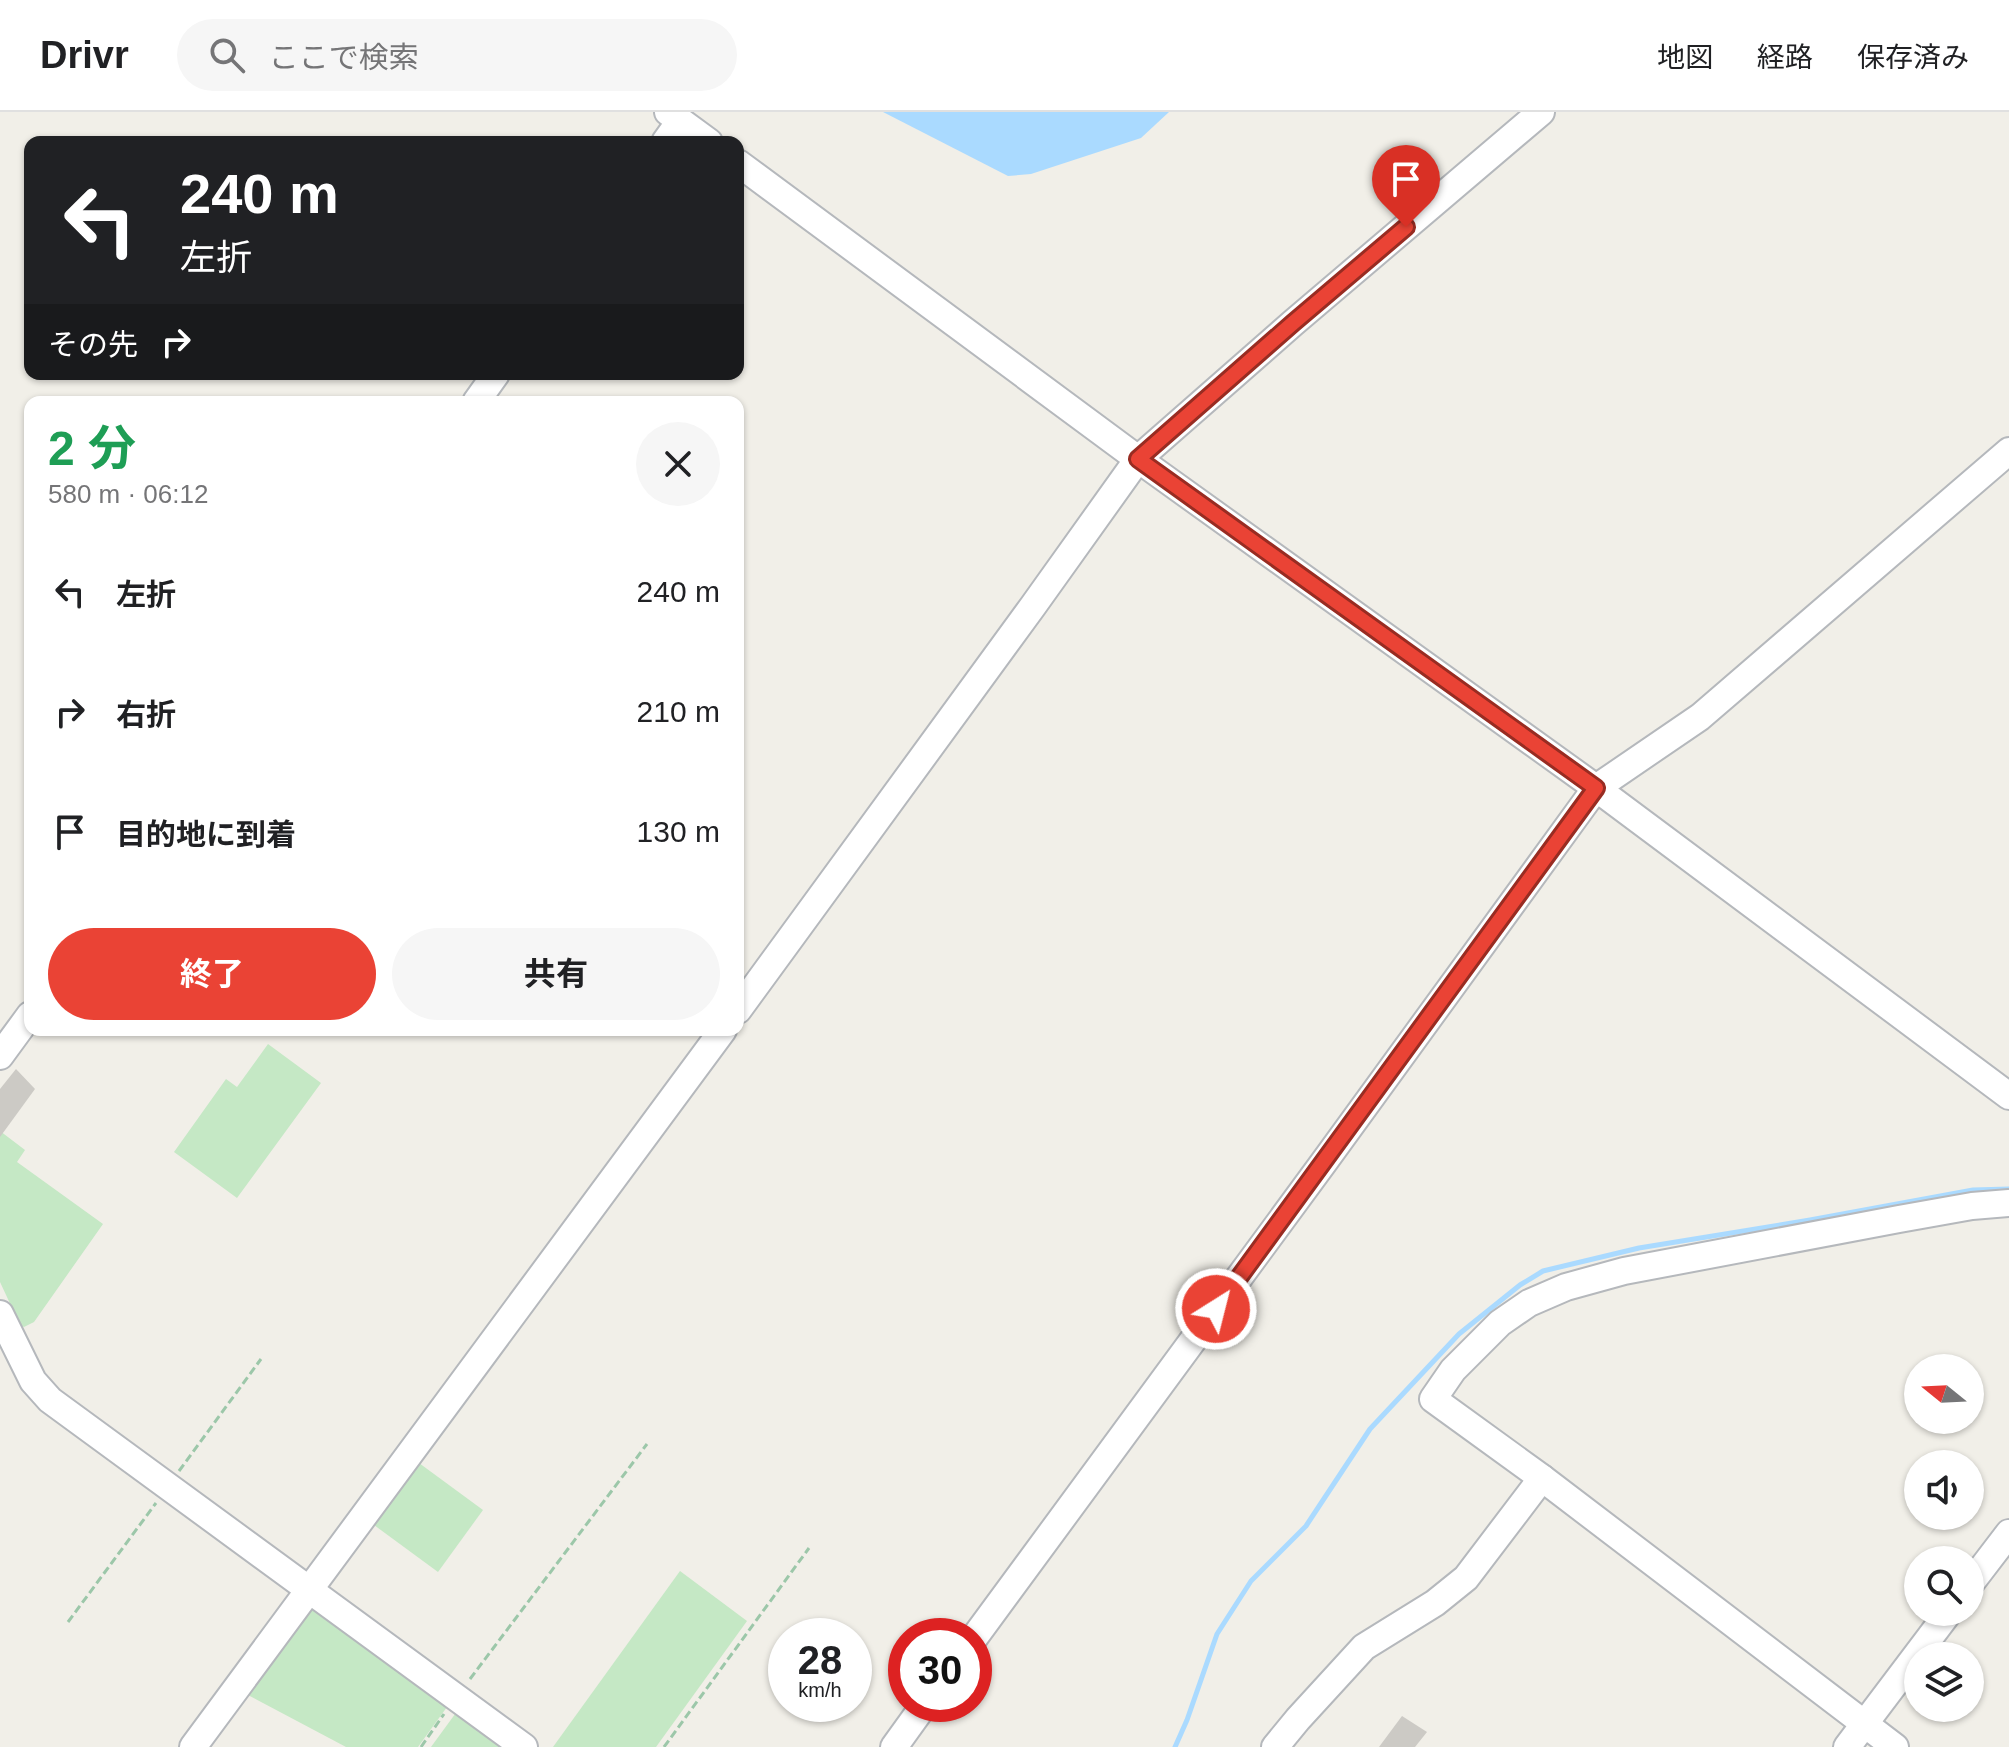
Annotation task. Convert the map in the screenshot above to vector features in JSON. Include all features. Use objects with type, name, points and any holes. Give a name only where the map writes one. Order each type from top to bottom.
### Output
[{"type":"street","points":[[744,1002],[1138,459],[1541,112]]},
{"type":"street","points":[[671,125],[696,136]]},
{"type":"street","points":[[744,167],[1138,459],[1596,788],[2009,1096]]},
{"type":"street","points":[[989,1618],[1596,788],[1700,717],[2009,451]]},
{"type":"street","points":[[0,1056],[24,1023]]},
{"type":"street","points":[[193,1747],[719,1036]]},
{"type":"street","points":[[1895,1747],[1542,1478],[1433,1399],[1453,1370],[1500,1323],[1529,1303],[1566,1287],[1624,1271],[1972,1206],[2009,1203]]},
{"type":"street","points":[[0,1314],[33,1381],[50,1400],[524,1747]]},
{"type":"street","points":[[1275,1747],[1364,1647],[1435,1603],[1466,1578],[1542,1478]]},
{"type":"street","points":[[1984,1566],[2009,1533]]},
{"type":"street","points":[[1847,1747],[1938,1626]]},
{"type":"street","points":[[894,1747],[912,1722]]},
{"type":"path","points":[[421,1747],[647,1444]]},
{"type":"path","points":[[664,1747],[809,1548]]},
{"type":"green space","points":[[268,1044],[321,1083],[237,1198],[174,1152],[226,1079],[237,1087]]},
{"type":"green space","points":[[0,1131],[25,1150],[17,1162],[103,1224],[34,1322],[24,1327],[20,1325],[0,1282]]},
{"type":"green space","points":[[419,1463],[483,1510],[438,1572],[374,1525]]},
{"type":"green space","points":[[680,1571],[747,1621],[656,1747],[553,1747]]},
{"type":"green space","points":[[314,1607],[447,1707],[418,1747],[346,1747],[246,1694],[308,1608]]},
{"type":"green space","points":[[458,1710],[508,1747],[431,1747]]},
{"type":"water","points":[[883,112],[1169,112],[1141,138],[1031,174],[1008,176]]},
{"type":"building","points":[[16,1069],[35,1089],[0,1137],[0,1089]]},
{"type":"building","points":[[1402,1716],[1427,1732],[1415,1747],[1379,1747]]},
{"type":"waterway","points":[[1175,1747],[1217,1634],[1251,1581],[1306,1526],[1370,1429],[1459,1334],[1520,1285],[1543,1271],[1639,1248],[1973,1190],[2009,1189]]},
{"type":"route","points":[[1216,1309],[1596,788],[1138,459],[1406,227]]}]
